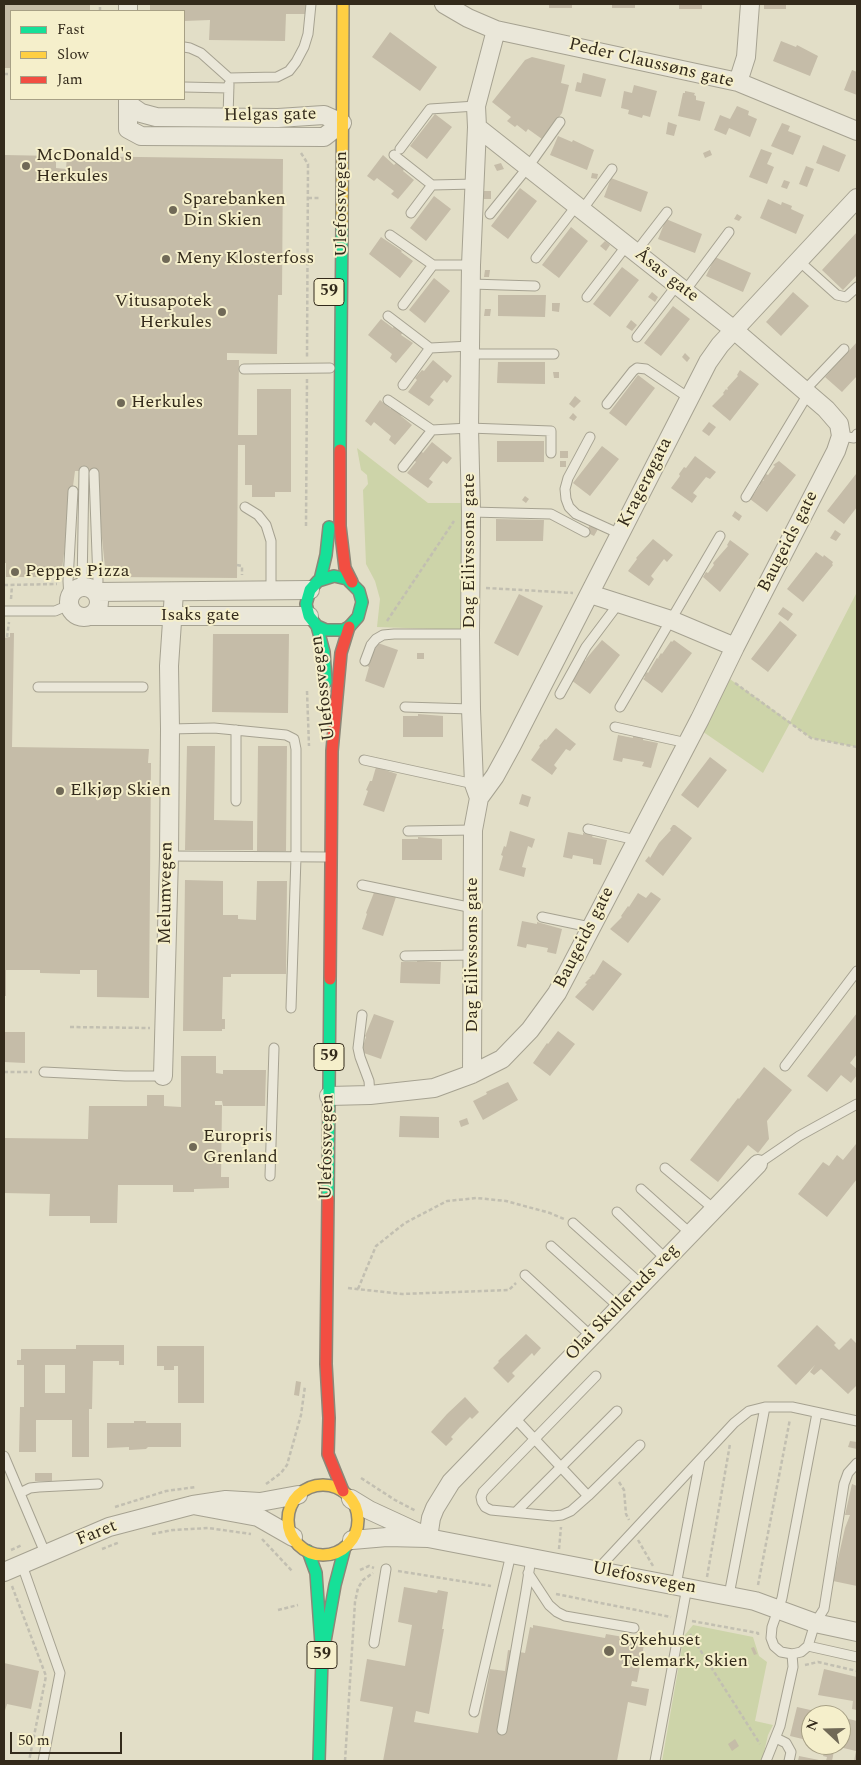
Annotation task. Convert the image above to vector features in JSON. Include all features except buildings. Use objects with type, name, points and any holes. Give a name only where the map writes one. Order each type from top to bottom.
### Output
[{"type":"main road","name":"Ulefossvegen","points":[[343,4],[340,526],[345,568],[352,582]]},
{"type":"main road","name":"Ulefossvegen","points":[[324,110],[324,141]]},
{"type":"main road","name":"59","points":[[313,621],[306,604],[326,555],[329,525],[330,313]]},
{"type":"main road","points":[[315,585],[334,576],[352,582]]},
{"type":"main road","name":"59","points":[[349,628],[358,617],[362,602],[359,591],[352,582]]},
{"type":"main road","name":"Ulefossvegen","points":[[313,621],[324,652],[332,751]]},
{"type":"main road","points":[[313,621],[326,630],[334,631],[349,628]]},
{"type":"main road","name":"Ulefossvegen","points":[[347,1495],[328,1454],[329,1418],[326,1364],[332,751],[340,653],[349,628]]},
{"type":"main road","name":"Ulefossvegen","points":[[317,1428],[326,1364]]},
{"type":"main road","points":[[293,1537],[289,1527],[289,1516],[292,1505],[305,1488],[319,1485],[331,1486],[347,1495]]},
{"type":"main road","name":"59","points":[[322,1658],[335,1585],[358,1522],[357,1510],[347,1495]]},
{"type":"main road","name":"59","points":[[293,1537],[299,1545],[308,1551],[316,1573],[322,1658],[319,1761]]},
{"type":"main road","points":[[308,1551],[328,1554],[349,1543]]},
{"type":"street","name":"Peder Claussøns gate","points":[[444,4],[468,18],[496,30],[738,82],[857,131]]},
{"type":"street","points":[[738,82],[746,57],[750,4]]},
{"type":"street","name":"Dag Eilivssons gate","points":[[472,1074],[473,830],[477,791],[471,709],[470,634],[471,504],[469,428],[471,284],[477,127],[476,106],[496,30]]},
{"type":"street","name":"Helgas gate","points":[[128,101],[141,113],[156,117],[278,118],[324,110],[342,123],[324,141],[141,136],[128,129],[128,101]]},
{"type":"street","name":"Åsas gate","points":[[477,127],[734,330],[826,410],[849,435]]},
{"type":"street","name":"Kragerøgata","points":[[477,791],[495,776],[708,362],[734,330],[856,202]]},
{"type":"street","name":"Baugeids gate","points":[[329,1096],[370,1096],[434,1088],[472,1074],[502,1059],[530,1030],[557,993],[836,451],[849,435]]},
{"type":"street","name":"Isaks gate","points":[[313,621],[171,615],[79,617],[72,611],[78,590],[174,592],[272,591],[315,585]]},
{"type":"street","points":[[78,590],[99,599],[99,606],[92,616]]},
{"type":"street","name":"Melumvegen","points":[[163,1076],[170,729],[169,666],[174,592]]},
{"type":"street","points":[[590,594],[670,620],[735,647]]},
{"type":"street","name":"Olai Skulleruds veg","points":[[428,1538],[431,1518],[435,1508],[451,1482],[758,1164]]},
{"type":"street","name":"Faret","points":[[8,1579],[22,1565],[109,1527],[193,1505],[226,1500],[260,1502],[305,1488]]},
{"type":"street","name":"Ulefossvegen","points":[[347,1495],[369,1510],[428,1538]]},
{"type":"street","name":"Faret","points":[[193,1505],[258,1517],[293,1537]]},
{"type":"street","name":"Ulefossvegen","points":[[349,1543],[387,1537],[428,1538],[511,1554],[530,1565],[597,1570],[729,1595],[779,1608],[815,1623],[857,1632]]},
{"type":"lane","points":[[185,87],[277,77],[289,70],[304,47],[308,34],[311,4]]},
{"type":"lane","points":[[185,48],[201,53],[229,83],[228,117]]},
{"type":"lane","points":[[475,184],[432,185],[397,152],[430,109],[476,106]]},
{"type":"lane","points":[[490,214],[528,167],[560,122]]},
{"type":"lane","points":[[536,258],[612,169]]},
{"type":"lane","points":[[411,213],[432,185]]},
{"type":"lane","points":[[587,297],[666,212]]},
{"type":"lane","points":[[637,337],[729,232]]},
{"type":"lane","points":[[390,235],[433,265],[472,265]]},
{"type":"lane","points":[[799,260],[837,295],[846,297],[857,287]]},
{"type":"lane","points":[[403,305],[433,265]]},
{"type":"lane","points":[[471,284],[535,286]]},
{"type":"lane","points":[[388,316],[430,348],[554,354]]},
{"type":"lane","points":[[403,385],[430,348]]},
{"type":"lane","points":[[746,497],[806,392],[844,348]]},
{"type":"lane","points":[[244,369],[330,368]]},
{"type":"lane","points":[[607,404],[633,371],[638,368],[646,369],[689,398]]},
{"type":"lane","points":[[388,400],[432,430],[469,428],[552,431],[551,453]]},
{"type":"lane","points":[[403,467],[432,430]]},
{"type":"lane","points":[[590,437],[568,478],[565,489],[566,499],[576,514],[620,534]]},
{"type":"lane","points":[[78,590],[84,471]]},
{"type":"lane","points":[[78,590],[98,581],[94,473]]},
{"type":"lane","points":[[73,491],[78,590]]},
{"type":"lane","points":[[471,504],[551,514],[585,532]]},
{"type":"lane","points":[[245,507],[258,515],[266,525],[271,542],[272,591]]},
{"type":"lane","points":[[620,707],[720,536]]},
{"type":"lane","name":"Isaks gate","points":[[7,611],[55,611],[78,590]]},
{"type":"lane","points":[[560,694],[586,647],[619,603]]},
{"type":"lane","points":[[365,661],[371,645],[376,639],[383,636],[394,634],[470,634]]},
{"type":"lane","points":[[38,687],[143,687]]},
{"type":"lane","points":[[405,707],[471,709]]},
{"type":"lane","points":[[615,727],[687,743]]},
{"type":"lane","points":[[170,729],[214,728],[286,735],[294,739],[296,749],[296,857],[291,1008]]},
{"type":"lane","points":[[236,730],[236,801]]},
{"type":"lane","points":[[364,760],[477,791]]},
{"type":"lane","points":[[588,829],[636,840]]},
{"type":"lane","points":[[408,831],[473,830]]},
{"type":"lane","points":[[168,856],[330,857]]},
{"type":"lane","points":[[362,885],[473,908]]},
{"type":"lane","points":[[542,917],[590,927]]},
{"type":"lane","points":[[405,956],[473,955]]},
{"type":"lane","points":[[785,1066],[857,971]]},
{"type":"lane","points":[[362,1015],[358,1048],[369,1081],[370,1096]]},
{"type":"lane","points":[[270,1176],[274,1048]]},
{"type":"lane","name":"Melumvegen","points":[[44,1072],[163,1076]]},
{"type":"lane","name":"Olai Skulleruds veg","points":[[758,1164],[799,1136],[857,1104]]},
{"type":"lane","points":[[665,1168],[714,1209]]},
{"type":"lane","points":[[641,1189],[690,1233]]},
{"type":"lane","points":[[617,1212],[666,1259]]},
{"type":"lane","points":[[573,1223],[641,1284]]},
{"type":"lane","points":[[551,1246],[619,1307]]},
{"type":"lane","points":[[525,1274],[591,1336]]},
{"type":"lane","points":[[596,1376],[483,1492],[482,1502],[491,1510],[553,1516],[562,1515],[571,1511],[588,1496],[640,1445]]},
{"type":"lane","points":[[729,1595],[765,1407]]},
{"type":"lane","points":[[597,1570],[734,1423],[749,1411],[765,1407],[792,1407],[857,1421]]},
{"type":"lane","points":[[516,1512],[617,1411]]},
{"type":"lane","points":[[817,1413],[779,1608],[772,1627],[774,1646],[781,1652],[792,1654],[801,1652],[808,1646],[815,1623],[824,1609],[844,1484],[848,1473],[857,1463]]},
{"type":"lane","points":[[513,1416],[588,1496]]},
{"type":"lane","points":[[4,1456],[46,1555]]},
{"type":"lane","points":[[655,1761],[700,1459]]},
{"type":"lane","points":[[20,1493],[30,1488],[98,1484]]},
{"type":"lane","points":[[474,1712],[511,1554]]},
{"type":"lane","points":[[22,1565],[60,1673],[43,1761]]},
{"type":"lane","points":[[530,1565],[542,1593],[549,1605],[557,1612],[565,1616],[634,1628]]},
{"type":"lane","points":[[502,1730],[530,1565]]},
{"type":"lane","points":[[374,1643],[386,1569]]},
{"type":"lane","points":[[808,1646],[857,1657]]},
{"type":"lane","points":[[766,1761],[780,1726],[793,1667],[792,1654]]},
{"type":"lane","points":[[776,1738],[786,1743],[791,1752],[789,1761]]},
{"type":"path","points":[[387,621],[471,504]]},
{"type":"path","points":[[237,565],[242,566],[242,570]]},
{"type":"path","points":[[4,585],[56,584],[78,590]]},
{"type":"path","points":[[470,588],[590,594]]},
{"type":"path","points":[[7,611],[7,638]]},
{"type":"path","points":[[722,672],[811,738],[857,747]]},
{"type":"path","points":[[307,688],[310,750]]},
{"type":"path","points":[[70,1027],[164,1028]]},
{"type":"path","points":[[4,1072],[44,1072]]},
{"type":"path","points":[[358,1289],[376,1246],[405,1223],[447,1201],[477,1198],[506,1201],[550,1213],[573,1223]]},
{"type":"path","points":[[344,1287],[402,1294],[509,1290],[525,1274]]},
{"type":"path","points":[[264,1485],[281,1473],[286,1465],[301,1415],[306,1377]]},
{"type":"path","points":[[757,1590],[792,1407]]},
{"type":"path","points":[[706,1581],[734,1423]]},
{"type":"path","points":[[113,1508],[166,1491],[201,1486]]},
{"type":"path","points":[[558,1554],[562,1515]]},
{"type":"path","points":[[149,1534],[173,1530],[208,1528],[256,1534],[293,1572]]},
{"type":"path","points":[[345,1761],[355,1607],[358,1588],[363,1580],[376,1571],[386,1569],[504,1588]]},
{"type":"path","points":[[8,1579],[46,1676],[28,1761]]},
{"type":"path","points":[[542,1593],[562,1595],[673,1618]]},
{"type":"path","points":[[278,1610],[298,1605],[302,1598]]},
{"type":"path","points":[[690,1626],[691,1621]]},
{"type":"path","points":[[688,1632],[764,1750]]},
{"type":"green space","points":[[357,448],[428,503],[464,503],[464,630],[377,627],[380,599],[375,581],[366,564],[363,490],[368,484],[367,475],[361,470]]},
{"type":"green space","points":[[857,592],[857,747],[811,738],[790,723],[763,773],[699,729],[727,677],[790,722]]},
{"type":"green space","points":[[693,1625],[753,1637],[759,1656],[767,1662],[755,1721],[773,1725],[768,1735],[762,1761],[662,1761],[684,1636]]},
{"type":"traffic: fast","points":[[340,450],[342,225]]},
{"type":"traffic: fast","points":[[320,580],[326,555],[329,527]]},
{"type":"traffic: fast","points":[[317,626],[326,630],[343,630],[349,627],[358,617],[362,602],[359,591],[347,579],[334,576],[318,581],[310,590],[306,604],[309,616],[317,626],[324,652],[326,682]]},
{"type":"traffic: fast","points":[[328,1198],[330,979]]},
{"type":"traffic: fast","points":[[308,1551],[316,1573],[322,1658],[335,1585],[345,1547]]},
{"type":"traffic: fast","points":[[319,1761],[322,1658]]},
{"type":"traffic: slow","points":[[342,225],[343,4]]},
{"type":"traffic: slow","points":[[323,1485],[342,1491],[352,1501],[358,1520],[352,1539],[342,1549],[323,1555],[304,1549],[294,1539],[288,1520],[294,1501],[304,1491],[323,1485]]},
{"type":"traffic: jam","points":[[340,450],[340,526],[345,568],[352,582]]},
{"type":"traffic: jam","points":[[330,979],[332,751],[341,653],[349,627]]},
{"type":"traffic: jam","points":[[328,1198],[326,1364],[329,1418],[328,1454],[343,1491]]},
{"type":"place","name":"McDonald's Herkules","points":[[26,166]]},
{"type":"place","name":"Sparebanken Din Skien","points":[[173,210]]},
{"type":"place","name":"Meny Klosterfoss","points":[[166,259]]},
{"type":"place","name":"Vitusapotek Herkules","points":[[222,312]]},
{"type":"place","name":"Herkules","points":[[121,403]]},
{"type":"place","name":"Peppes Pizza","points":[[15,572]]},
{"type":"place","name":"Elkjøp Skien","points":[[60,791]]},
{"type":"place","name":"Europris Grenland","points":[[193,1147]]},
{"type":"place","name":"Sykehuset Telemark, Skien","points":[[609,1651]]}]
